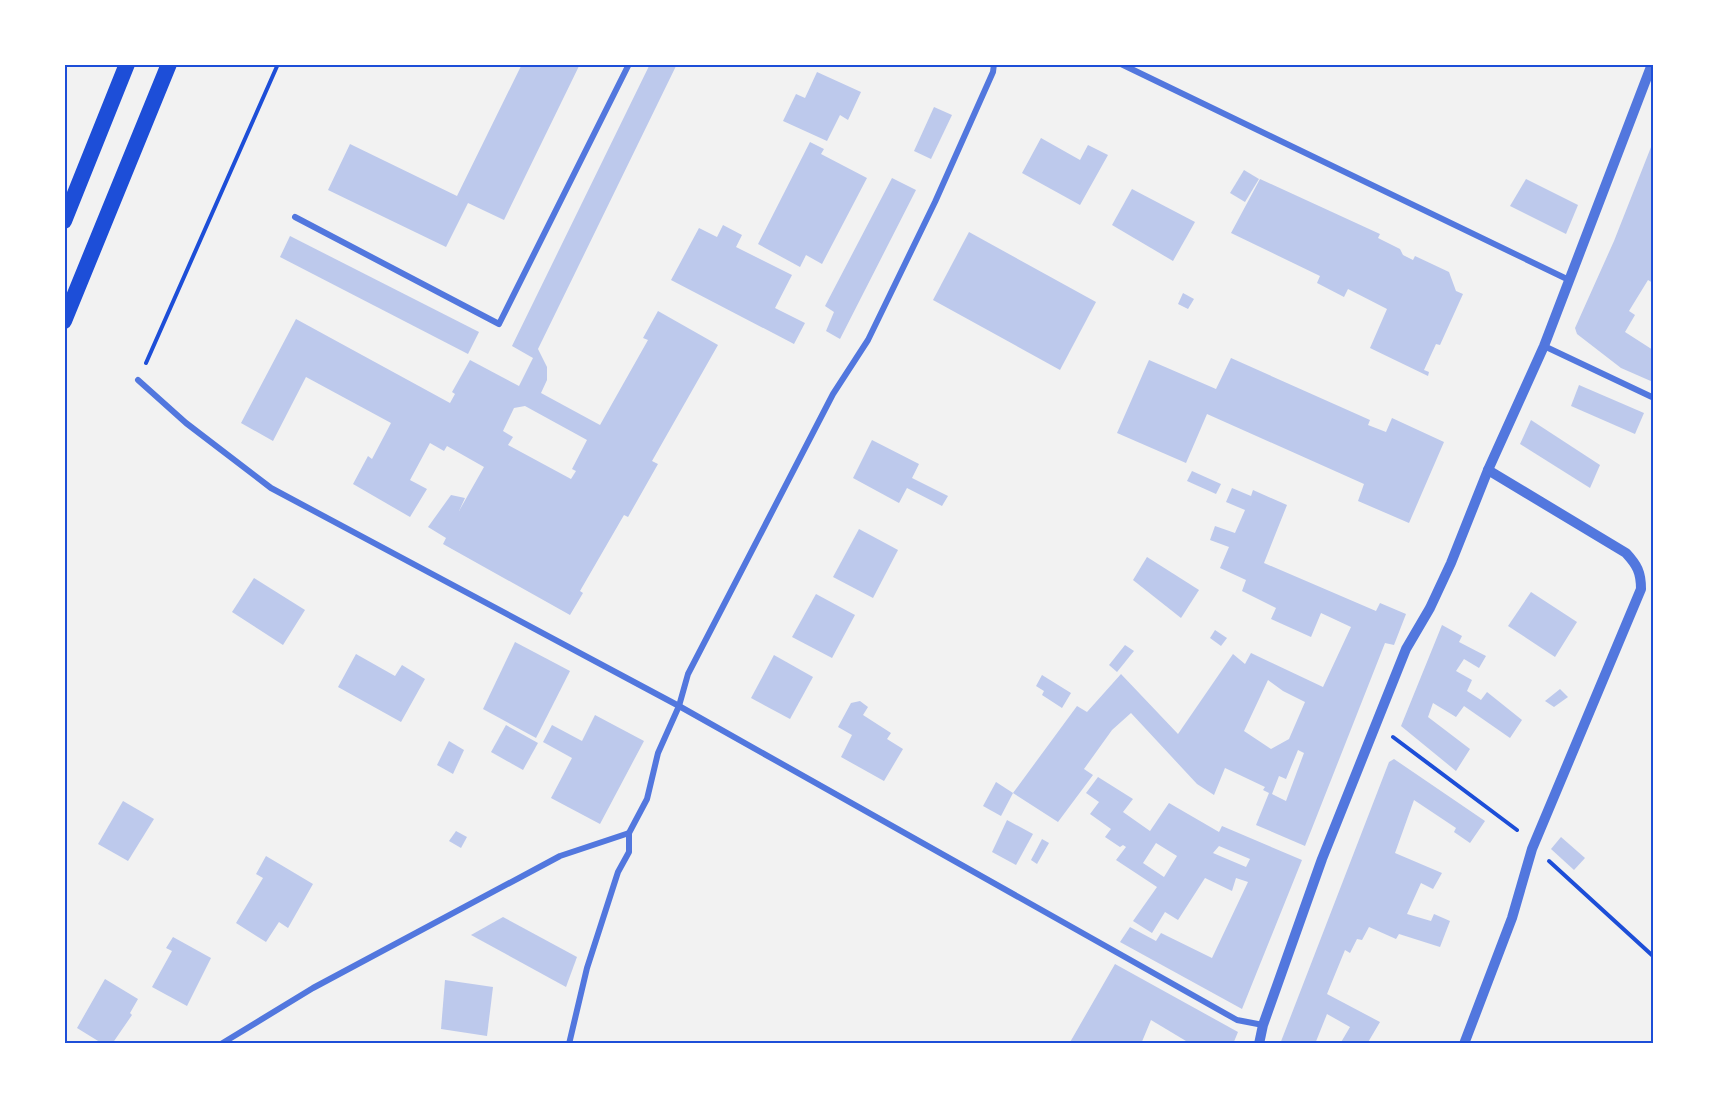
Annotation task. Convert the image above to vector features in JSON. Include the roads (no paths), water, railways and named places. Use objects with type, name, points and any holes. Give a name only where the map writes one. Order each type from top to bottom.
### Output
[{"type":"highway","points":[[64,221],[127,64]]},
{"type":"highway","points":[[64,321],[169,64]]},
{"type":"street","points":[[295,217],[499,324],[629,64]]},
{"type":"street","points":[[568,1044],[587,968],[618,872],[628,852],[629,833],[647,799],[658,753],[679,706],[688,675],[833,394],[868,340],[915,245],[993,72],[994,64]]},
{"type":"street","points":[[1121,64],[1570,280]]},
{"type":"street","points":[[1259,1044],[1263,1025],[1322,859],[1406,649],[1430,608],[1451,563],[1488,470],[1544,346],[1652,64]]},
{"type":"street","points":[[1544,346],[1653,398]]},
{"type":"street","points":[[138,380],[186,423],[271,488],[679,706],[1236,1020],[1263,1025]]},
{"type":"street","points":[[1464,1044],[1512,918],[1532,849],[1641,589],[1641,576],[1637,566],[1626,554],[1488,470]]},
{"type":"street","points":[[221,1044],[313,988],[560,855],[629,833]]}]
